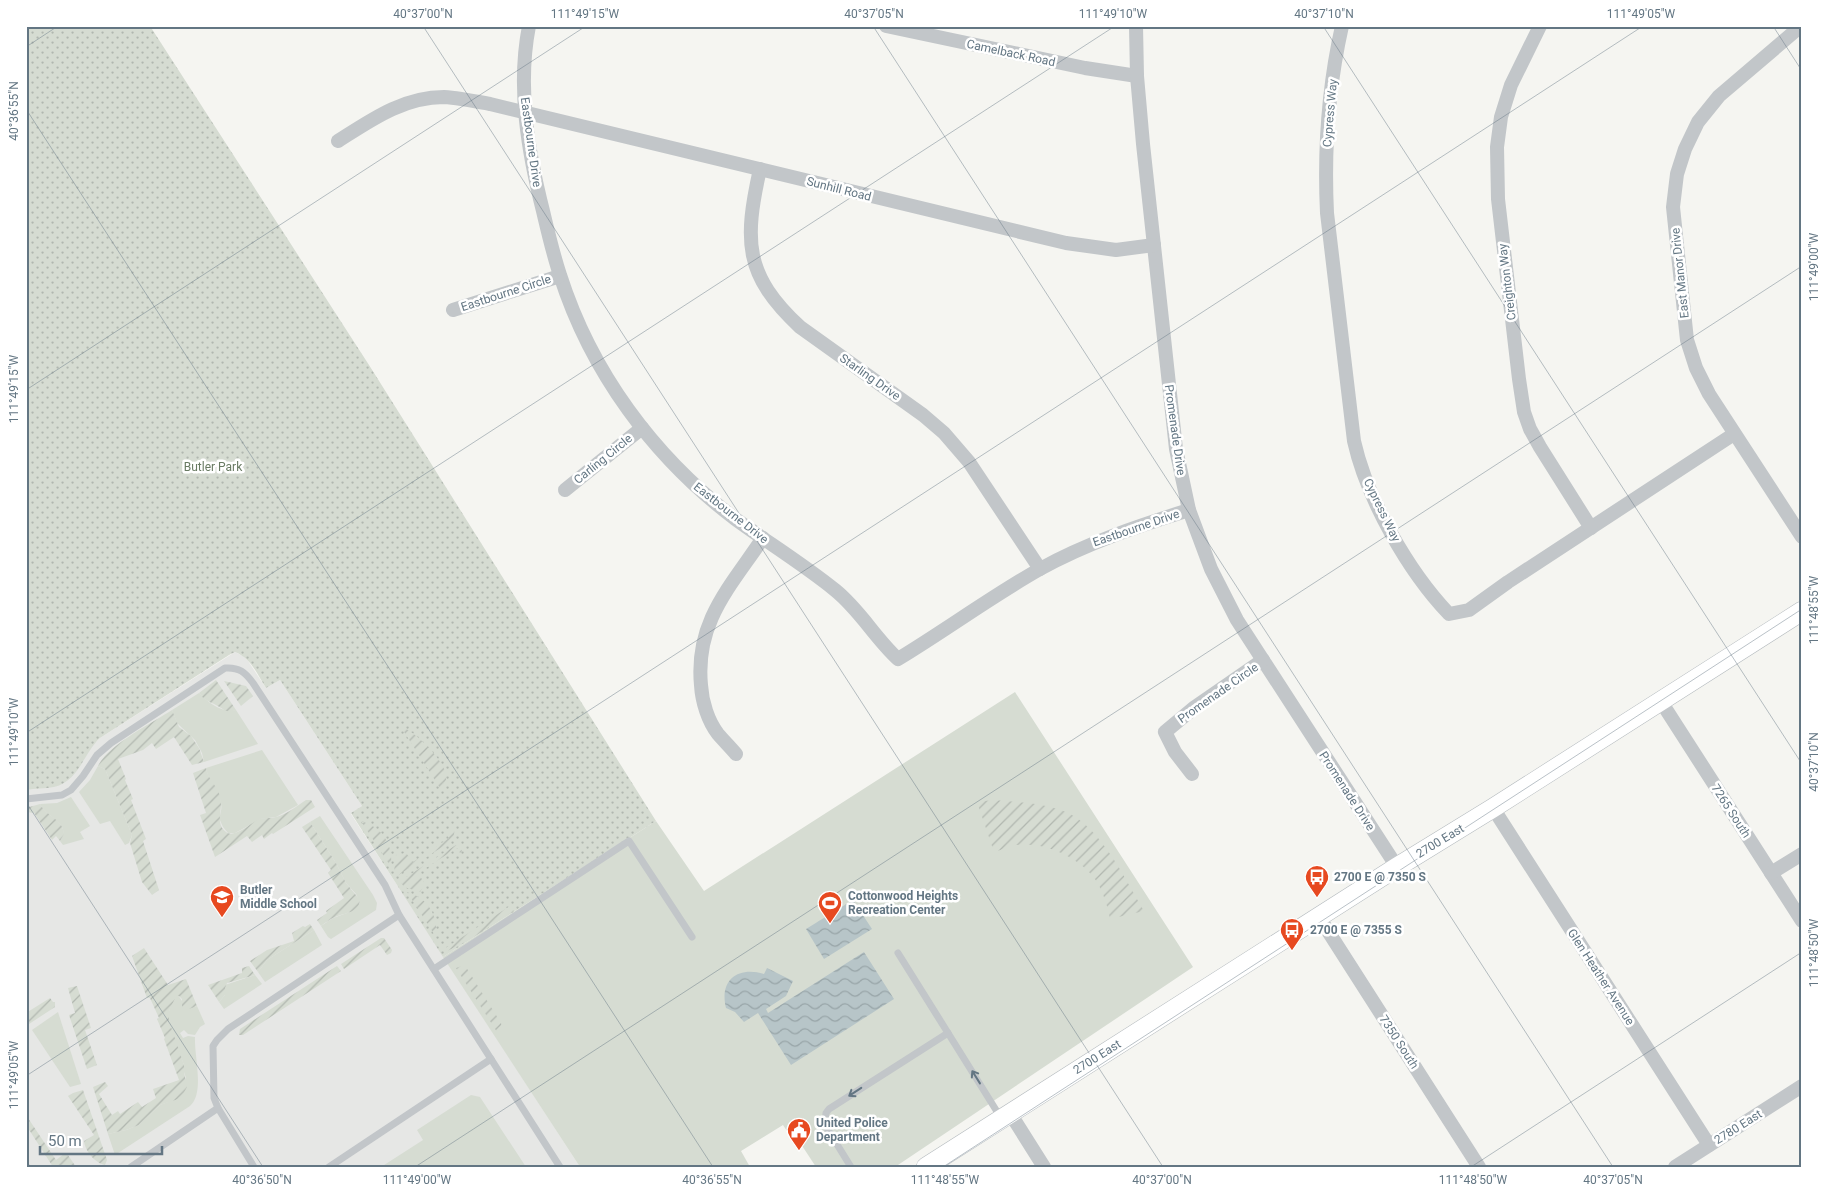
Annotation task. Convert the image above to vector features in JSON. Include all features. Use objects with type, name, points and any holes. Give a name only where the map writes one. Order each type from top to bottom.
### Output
[{"type":"street","name":"Eastbourne Drive","points":[[529,26],[525,79],[526,114],[533,174],[560,276],[579,326],[593,356],[614,390],[642,428],[672,463],[734,517],[850,602],[898,659],[1040,569],[1095,542],[1189,510]]},
{"type":"street","name":"Camelback Road","points":[[886,26],[1085,68],[1137,76]]},
{"type":"street","name":"Promenade Drive","points":[[1136,26],[1137,76],[1176,449],[1189,510],[1203,550],[1224,595],[1263,660],[1397,867]]},
{"type":"street","name":"Cypress Way","points":[[1342,26],[1328,109],[1326,155],[1327,213],[1354,441],[1362,468],[1379,509],[1401,549],[1432,596],[1449,614],[1469,610],[1484,598],[1734,434]]},
{"type":"street","name":"Creighton Way","points":[[1540,26],[1511,85],[1501,117],[1496,147],[1498,199],[1524,412],[1530,429],[1540,447],[1591,528]]},
{"type":"street","name":"East Manor Drive","points":[[1801,26],[1747,70],[1718,96],[1708,108],[1689,139],[1677,174],[1673,207],[1687,340],[1691,356],[1701,380],[1734,434],[1802,537]]},
{"type":"street","name":"Sunhill Road","points":[[338,141],[388,110],[417,101],[441,97],[457,98],[490,104],[1066,243],[1116,250],[1154,245]]},
{"type":"street","name":"Starling Drive","points":[[760,170],[750,223],[751,245],[756,267],[769,294],[800,327],[923,415],[944,433],[969,462],[1040,569]]},
{"type":"street","name":"Eastbourne Circle","points":[[453,310],[560,276]]},
{"type":"street","name":"Carling Circle","points":[[565,490],[642,428]]},
{"type":"street","points":[[736,754],[718,734],[707,713],[701,692],[700,658],[706,628],[715,609],[725,591],[763,538]]},
{"type":"street","name":"2700 East","points":[[926,1167],[1802,611]]},
{"type":"street","name":"Promenade Circle","points":[[1192,774],[1175,752],[1165,732],[1195,707],[1263,660]]},
{"type":"street","name":"7265 South","points":[[1660,700],[1802,921]]},
{"type":"street","name":"Glen Heather Avenue","points":[[1493,808],[1709,1145]]},
{"type":"street","points":[[1771,873],[1802,854]]},
{"type":"street","name":"7350 South","points":[[1320,916],[1479,1167]]},
{"type":"street","name":"2780 East","points":[[1675,1167],[1802,1086]]},
{"type":"street","points":[[1005,1116],[1044,1167]]},
{"type":"lane","points":[[26,799],[62,794],[71,790],[104,748],[225,668],[237,668],[246,674],[384,884],[399,915],[560,1167]]},
{"type":"lane","points":[[434,969],[629,841],[692,937]]},
{"type":"lane","points":[[254,1167],[218,1108],[213,1091],[213,1046],[222,1035],[399,915]]},
{"type":"lane","points":[[898,953],[948,1033],[1005,1116]]},
{"type":"lane","points":[[851,1167],[825,1125],[826,1113],[829,1109],[948,1033]]},
{"type":"lane","points":[[329,1167],[491,1058]]},
{"type":"lane","points":[[131,1167],[218,1108]]},
{"type":"shaded area","name":"Butler Middle School","points":[[235,652],[248,661],[266,688],[280,680],[362,806],[351,814],[580,1167],[26,1167],[26,790],[34,788],[83,759],[88,750],[100,738]]},
{"type":"green space","name":"Butler Park","points":[[26,26],[150,26],[369,365],[656,821],[443,957],[351,813],[362,806],[280,680],[266,688],[249,662],[235,652],[100,738],[75,773],[62,784],[51,788],[26,790]]},
{"type":"green space","points":[[216,680],[236,710],[225,711],[206,700],[199,693]]},
{"type":"green space","points":[[224,681],[246,686],[253,696],[241,706]]},
{"type":"green space","name":"Cottonwood Heights Recreation Center","points":[[1015,692],[1193,967],[895,1167],[816,1167],[795,1135],[791,1137],[783,1125],[741,1151],[750,1167],[580,1167],[443,957],[656,821],[704,891]]},
{"type":"green space","points":[[199,693],[206,700],[221,709],[236,710],[258,744],[204,762],[202,753],[195,740],[177,723],[172,710]]},
{"type":"green space","points":[[172,710],[179,727],[191,736],[199,748],[204,762],[192,765],[174,737],[156,749],[152,743],[143,750],[118,759],[146,839],[143,841],[159,890],[152,895],[142,882],[130,843],[132,835],[105,769],[98,766],[103,758],[121,742]]},
{"type":"green space","points":[[401,727],[414,734],[437,757],[442,765],[446,779],[440,788]]},
{"type":"green space","points":[[262,750],[298,805],[276,817],[261,819],[235,833],[228,833],[219,818],[221,810],[220,798],[206,768]]},
{"type":"green space","points":[[98,766],[105,769],[132,835],[129,843],[125,845],[110,821],[100,824],[79,792],[90,780]]},
{"type":"green space","points":[[206,768],[220,796],[222,828],[229,834],[238,832],[260,819],[274,818],[284,814],[306,800],[311,800],[315,807],[264,839],[262,835],[252,842],[247,836],[215,857],[200,815],[206,813],[193,773]]},
{"type":"green space","points":[[71,797],[90,826],[80,832],[84,839],[63,845],[60,841],[63,835],[61,825],[40,804],[57,803]]},
{"type":"green space","points":[[993,800],[1030,803],[1066,812],[1079,819],[1101,841],[1111,855],[1144,911],[1110,919],[1105,900],[1097,882],[1082,866],[1061,853],[1027,844],[994,852],[977,802]]},
{"type":"green space","points":[[40,804],[61,825],[64,834],[60,841],[56,836],[52,840],[34,813],[26,812],[26,808]]},
{"type":"green space","points":[[320,816],[377,903],[376,910],[331,939],[321,926],[333,918],[350,912],[360,903],[310,822]]},
{"type":"green space","points":[[361,821],[375,828],[385,838],[390,851],[391,867]]},
{"type":"green space","points":[[310,822],[336,863],[346,883],[360,900],[357,908],[354,910],[333,918],[321,926],[317,920],[344,898],[328,873],[331,870],[302,827]]},
{"type":"green space","points":[[455,828],[453,840],[397,876],[394,872],[396,855],[406,853],[413,862],[449,838],[447,834]]},
{"type":"green space","points":[[456,845],[462,851],[460,853],[457,848],[418,873],[425,884],[420,892],[404,887],[400,881]]},
{"type":"green space","points":[[407,892],[421,898],[430,908],[435,922],[436,937]]},
{"type":"green space","points":[[510,906],[514,911],[469,940],[445,952],[444,949]]},
{"type":"green space","points":[[310,924],[314,930],[267,960],[258,972],[250,961],[267,950],[294,941],[292,933]]},
{"type":"green space","points":[[314,930],[322,945],[265,982],[258,972],[267,960]]},
{"type":"green space","points":[[381,938],[384,938],[392,950],[391,953],[387,955],[380,945],[344,969],[341,964]]},
{"type":"green space","points":[[144,948],[168,985],[186,979],[197,1006],[184,1009],[182,999],[176,996],[169,1011],[169,1021],[184,1065],[187,1087],[181,1098],[160,1105],[139,1125],[108,1134],[93,1087],[105,1082],[108,1086],[99,1094],[112,1115],[118,1111],[120,1114],[138,1102],[142,1107],[156,1098],[153,1089],[179,1080],[157,1019],[159,1018],[150,998],[147,998],[132,956]]},
{"type":"green space","points":[[249,966],[255,975],[227,983],[225,995],[219,1002],[208,985],[242,973],[242,968]]},
{"type":"green space","points":[[337,966],[341,971],[243,1035],[239,1035],[240,1029]]},
{"type":"green space","points":[[466,967],[501,1023],[502,1029],[497,1032],[456,968]]},
{"type":"green space","points":[[255,975],[262,984],[224,1009],[219,1002],[225,995],[225,985]]},
{"type":"green space","points":[[77,986],[91,1028],[85,1030],[97,1065],[87,1069],[69,1015],[75,1013],[68,988]]},
{"type":"green space","points":[[178,995],[182,1001],[195,1007],[197,1006],[205,1024],[200,1027],[195,1035],[188,1034],[184,1030],[180,1033],[183,1038],[188,1036],[195,1037],[198,1083],[194,1100],[190,1106],[115,1155],[108,1134],[139,1125],[160,1105],[168,1102],[186,1078],[184,1065],[169,1025],[169,1011],[174,997]]},
{"type":"green space","points":[[50,998],[55,1002],[55,1007],[26,1026],[26,1013]]},
{"type":"green space","points":[[58,1012],[81,1084],[70,1087],[32,1030]]},
{"type":"green space","points":[[83,1090],[107,1160],[105,1165],[94,1159],[86,1149],[84,1141],[94,1135],[68,1096]]},
{"type":"green space","points":[[471,1095],[480,1097],[526,1167],[381,1167],[423,1140],[417,1130]]},
{"type":"green space","points":[[26,1115],[56,1160],[64,1154],[68,1155],[76,1167],[53,1167],[26,1125]]},
{"type":"water","points":[[853,900],[872,929],[824,959],[806,929]]},
{"type":"water","points":[[864,952],[894,999],[791,1065],[758,1013],[744,1022],[735,1012],[726,1008],[725,990],[733,977],[739,974],[755,972],[764,974],[767,968],[793,981],[786,996],[766,1009],[768,1013]]},
{"type":"place","name":"2700 E @ 7350 S","points":[[1317,898]]},
{"type":"place","name":"Butler Middle School","points":[[222,918]]},
{"type":"place","name":"Cottonwood Heights Recreation Center","points":[[830,924]]},
{"type":"place","name":"2700 E @ 7355 S","points":[[1292,951]]},
{"type":"place","name":"United Police Department","points":[[799,1151]]}]
